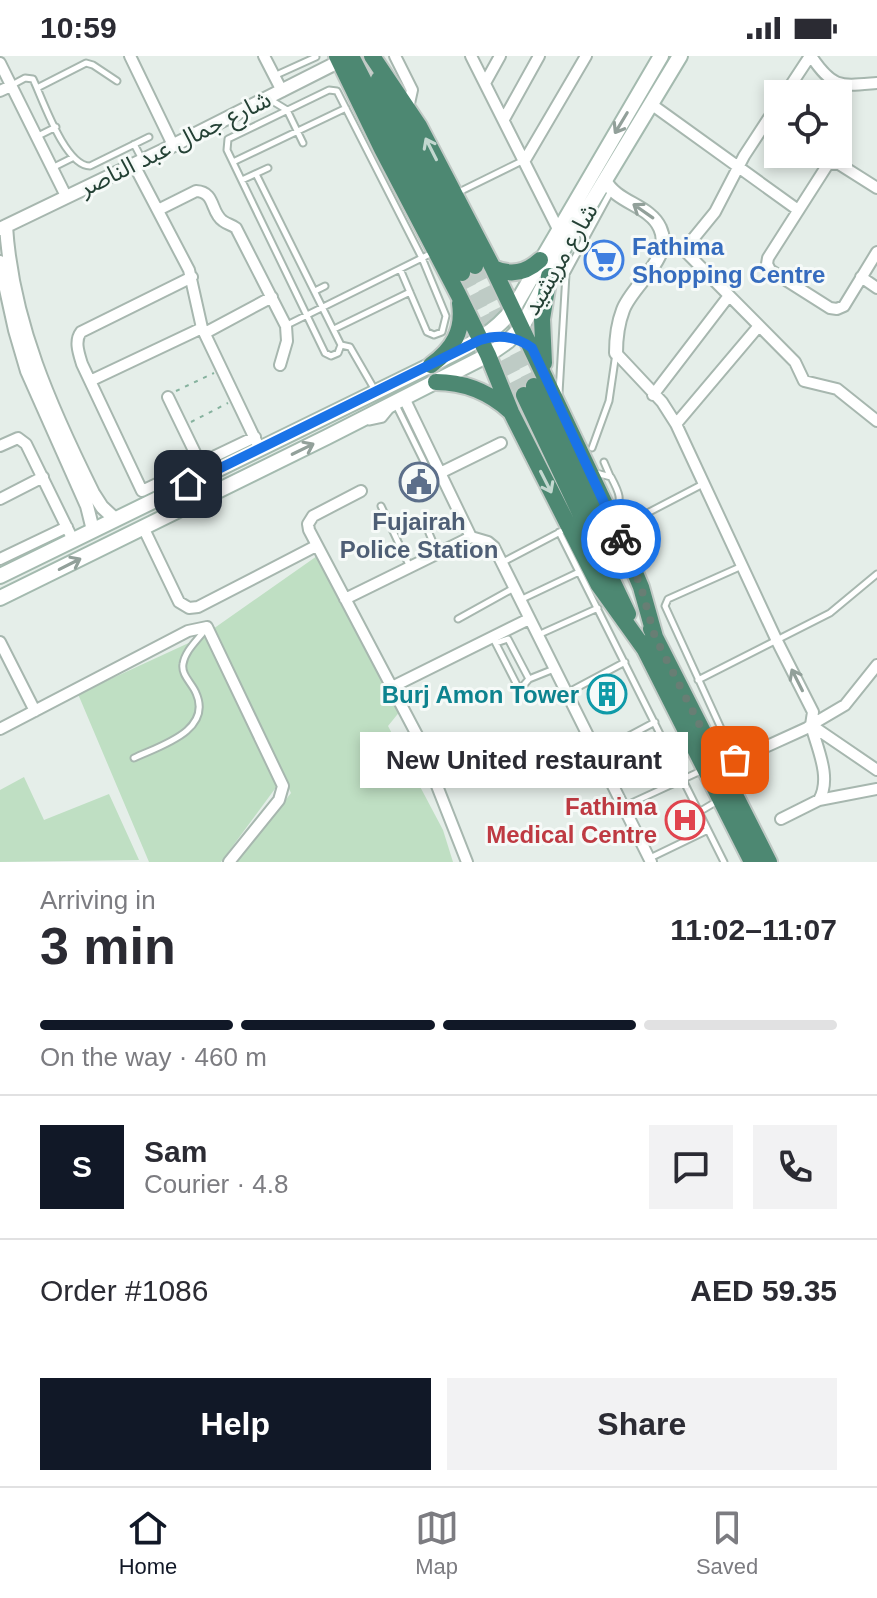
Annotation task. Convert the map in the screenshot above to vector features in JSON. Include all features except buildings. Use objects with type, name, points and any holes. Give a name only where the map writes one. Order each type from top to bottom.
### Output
[{"type":"highway","points":[[370,56],[408,108],[513,309],[516,332],[532,348],[536,388],[646,651]]},
{"type":"highway","points":[[344,57],[469,269],[370,56]]},
{"type":"highway","points":[[344,57],[391,180],[429,255],[487,341],[511,412],[564,530],[721,766],[720,800],[752,862]]},
{"type":"highway","points":[[493,268],[518,272],[540,260]]},
{"type":"highway","points":[[549,276],[536,388],[655,637],[769,862]]},
{"type":"highway","points":[[431,365],[450,349],[458,335],[462,315],[458,294]]},
{"type":"highway","points":[[436,382],[474,388],[511,412]]},
{"type":"highway","points":[[536,388],[559,406],[597,466],[619,522],[655,637]]},
{"type":"main road","name":"شارع مريشيد","points":[[0,598],[436,382],[487,341],[513,309],[661,56]]},
{"type":"main road","name":"شارع مريشيد","points":[[1,569],[70,534],[93,530],[115,519],[159,490],[236,461],[257,443],[487,341],[516,332],[549,276],[581,234],[680,56]]},
{"type":"main road","points":[[487,341],[516,332]]},
{"type":"main road","points":[[196,501],[191,497],[193,489],[221,475],[236,461]]},
{"type":"main road","points":[[120,539],[133,524],[164,506],[159,490]]},
{"type":"street","points":[[130,56],[173,145]]},
{"type":"street","points":[[264,56],[286,94]]},
{"type":"street","points":[[395,56],[412,90],[408,108]]},
{"type":"street","points":[[471,56],[558,229]]},
{"type":"street","points":[[485,83],[500,56]]},
{"type":"street","points":[[504,119],[539,56]]},
{"type":"street","points":[[525,160],[586,56]]},
{"type":"street","points":[[796,80],[813,59],[827,56]]},
{"type":"street","name":"شارع جمال عبد الناصر","points":[[3,228],[268,99],[286,94],[344,57]]},
{"type":"street","points":[[813,59],[827,76],[845,86],[877,83]]},
{"type":"street","points":[[0,63],[66,196]]},
{"type":"street","points":[[395,87],[401,67]]},
{"type":"street","points":[[0,91],[11,86]]},
{"type":"street","points":[[651,104],[798,210]]},
{"type":"street","points":[[684,250],[715,212],[764,126]]},
{"type":"street","points":[[877,188],[832,162],[768,258],[768,267],[833,309],[844,306],[877,252]]},
{"type":"street","points":[[138,163],[192,277],[204,330],[257,443],[200,463],[159,490],[142,491],[90,381],[78,348],[78,336],[192,277]]},
{"type":"street","points":[[608,185],[653,218],[662,232],[663,243],[658,257],[623,309],[616,353],[676,424],[813,712],[811,725],[824,772],[824,787],[819,800]]},
{"type":"street","points":[[158,210],[196,191],[206,193],[221,219],[236,228],[286,326],[287,341],[280,365]]},
{"type":"street","points":[[3,228],[23,327],[35,367],[93,493],[115,519]]},
{"type":"street","points":[[663,243],[684,250],[795,362],[804,381],[837,389],[877,421]]},
{"type":"street","points":[[0,262],[27,371],[87,506],[93,530]]},
{"type":"street","points":[[861,277],[875,285]]},
{"type":"street","points":[[90,381],[272,297]]},
{"type":"street","points":[[653,395],[728,297]]},
{"type":"street","points":[[676,424],[758,327]]},
{"type":"street","points":[[168,397],[200,463]]},
{"type":"street","points":[[395,403],[440,473],[471,537]]},
{"type":"street","points":[[0,446],[22,439],[30,448],[70,534]]},
{"type":"street","points":[[440,473],[501,443]]},
{"type":"street","points":[[0,499],[43,477]]},
{"type":"street","points":[[361,491],[310,519],[309,530],[417,735],[467,862]]},
{"type":"street","points":[[143,527],[179,602],[185,608],[192,608],[316,546]]},
{"type":"street","points":[[345,599],[471,537],[488,542],[503,562],[650,860]]},
{"type":"street","points":[[188,631],[192,608]]},
{"type":"street","points":[[392,687],[494,640],[529,619]]},
{"type":"street","points":[[0,729],[188,631],[207,627],[283,786],[279,800],[229,862]]},
{"type":"street","points":[[0,642],[35,711]]},
{"type":"street","points":[[721,766],[811,725],[845,705],[877,665]]},
{"type":"street","points":[[811,725],[877,770]]},
{"type":"street","points":[[781,819],[819,800],[877,789]]},
{"type":"lane","points":[[274,76],[316,56],[316,74]]},
{"type":"lane","points":[[37,88],[86,63],[117,81]]},
{"type":"lane","points":[[11,86],[30,77],[72,158],[80,165],[90,166],[149,137]]},
{"type":"lane","points":[[256,174],[341,345],[338,353],[331,356],[326,354],[226,147],[230,137],[331,89],[339,93],[391,180]]},
{"type":"lane","points":[[286,94],[287,110],[303,143]]},
{"type":"lane","points":[[268,99],[287,110]]},
{"type":"lane","points":[[233,162],[346,108]]},
{"type":"lane","points":[[36,137],[56,127]]},
{"type":"lane","points":[[134,144],[138,163]]},
{"type":"lane","points":[[51,169],[72,158]]},
{"type":"lane","points":[[455,194],[525,160]]},
{"type":"lane","points":[[242,180],[268,168]]},
{"type":"lane","points":[[559,406],[563,288],[581,234]]},
{"type":"lane","points":[[286,326],[307,316],[400,269],[429,255],[446,316],[442,332],[434,335],[427,332],[400,269]]},
{"type":"lane","points":[[315,291],[325,286]]},
{"type":"lane","points":[[334,329],[410,292]]},
{"type":"lane","points":[[341,345],[350,347],[376,392]]},
{"type":"lane","points":[[592,448],[609,401],[616,353]]},
{"type":"lane","points":[[395,403],[429,472],[427,481]]},
{"type":"lane","points":[[597,466],[611,477]]},
{"type":"lane","points":[[597,466],[611,477],[621,499],[619,522],[647,559]]},
{"type":"lane","points":[[619,522],[704,484]]},
{"type":"lane","points":[[381,506],[411,569]]},
{"type":"lane","points":[[503,562],[564,530],[579,572],[724,862]]},
{"type":"lane","points":[[429,533],[438,555]]},
{"type":"lane","points":[[624,807],[682,777],[721,766],[698,680],[666,603],[742,566]]},
{"type":"lane","points":[[520,600],[579,572]]},
{"type":"lane","points":[[698,680],[830,613],[877,574]]},
{"type":"lane","points":[[458,619],[515,588]]},
{"type":"lane","points":[[537,635],[598,608]]},
{"type":"lane","points":[[134,758],[185,733],[195,723],[199,702],[183,671],[183,663],[207,627]]},
{"type":"lane","points":[[529,679],[508,639],[494,640],[517,685],[522,687],[529,679],[555,669]]},
{"type":"lane","points":[[567,693],[625,662]]},
{"type":"lane","points":[[552,777],[655,722]]},
{"type":"lane","points":[[699,812],[720,800]]},
{"type":"lane","points":[[650,860],[708,830]]},
{"type":"path","points":[[168,397],[222,369]]},
{"type":"path","points":[[182,426],[236,399]]},
{"type":"green space","points":[[317,556],[401,710],[388,726],[443,830],[453,862],[237,862],[291,793],[213,629]]},
{"type":"green space","points":[[206,635],[277,786],[221,862],[149,862],[78,694]]},
{"type":"green space","points":[[24,777],[44,820],[109,794],[139,860],[0,862],[0,790]]},
{"type":"tunnel","points":[[475,266],[534,386]]},
{"type":"tunnel","points":[[462,273],[524,395]]},
{"type":"way so far","points":[[621,539],[641,587],[655,637],[721,767],[735,760]]},
{"type":"place","name":"Fathima Shopping Centre","points":[[604,260]]},
{"type":"place","name":"Fujairah Police Station","points":[[419,482]]},
{"type":"place","name":"Burj Amon Tower","points":[[607,694]]},
{"type":"place","name":"New United restaurant","points":[[735,760]]},
{"type":"place","name":"Fathima Medical Centre","points":[[685,820]]},
{"type":"route","points":[[188,484],[480,340],[496,336],[511,337],[532,348],[621,539]]}]
